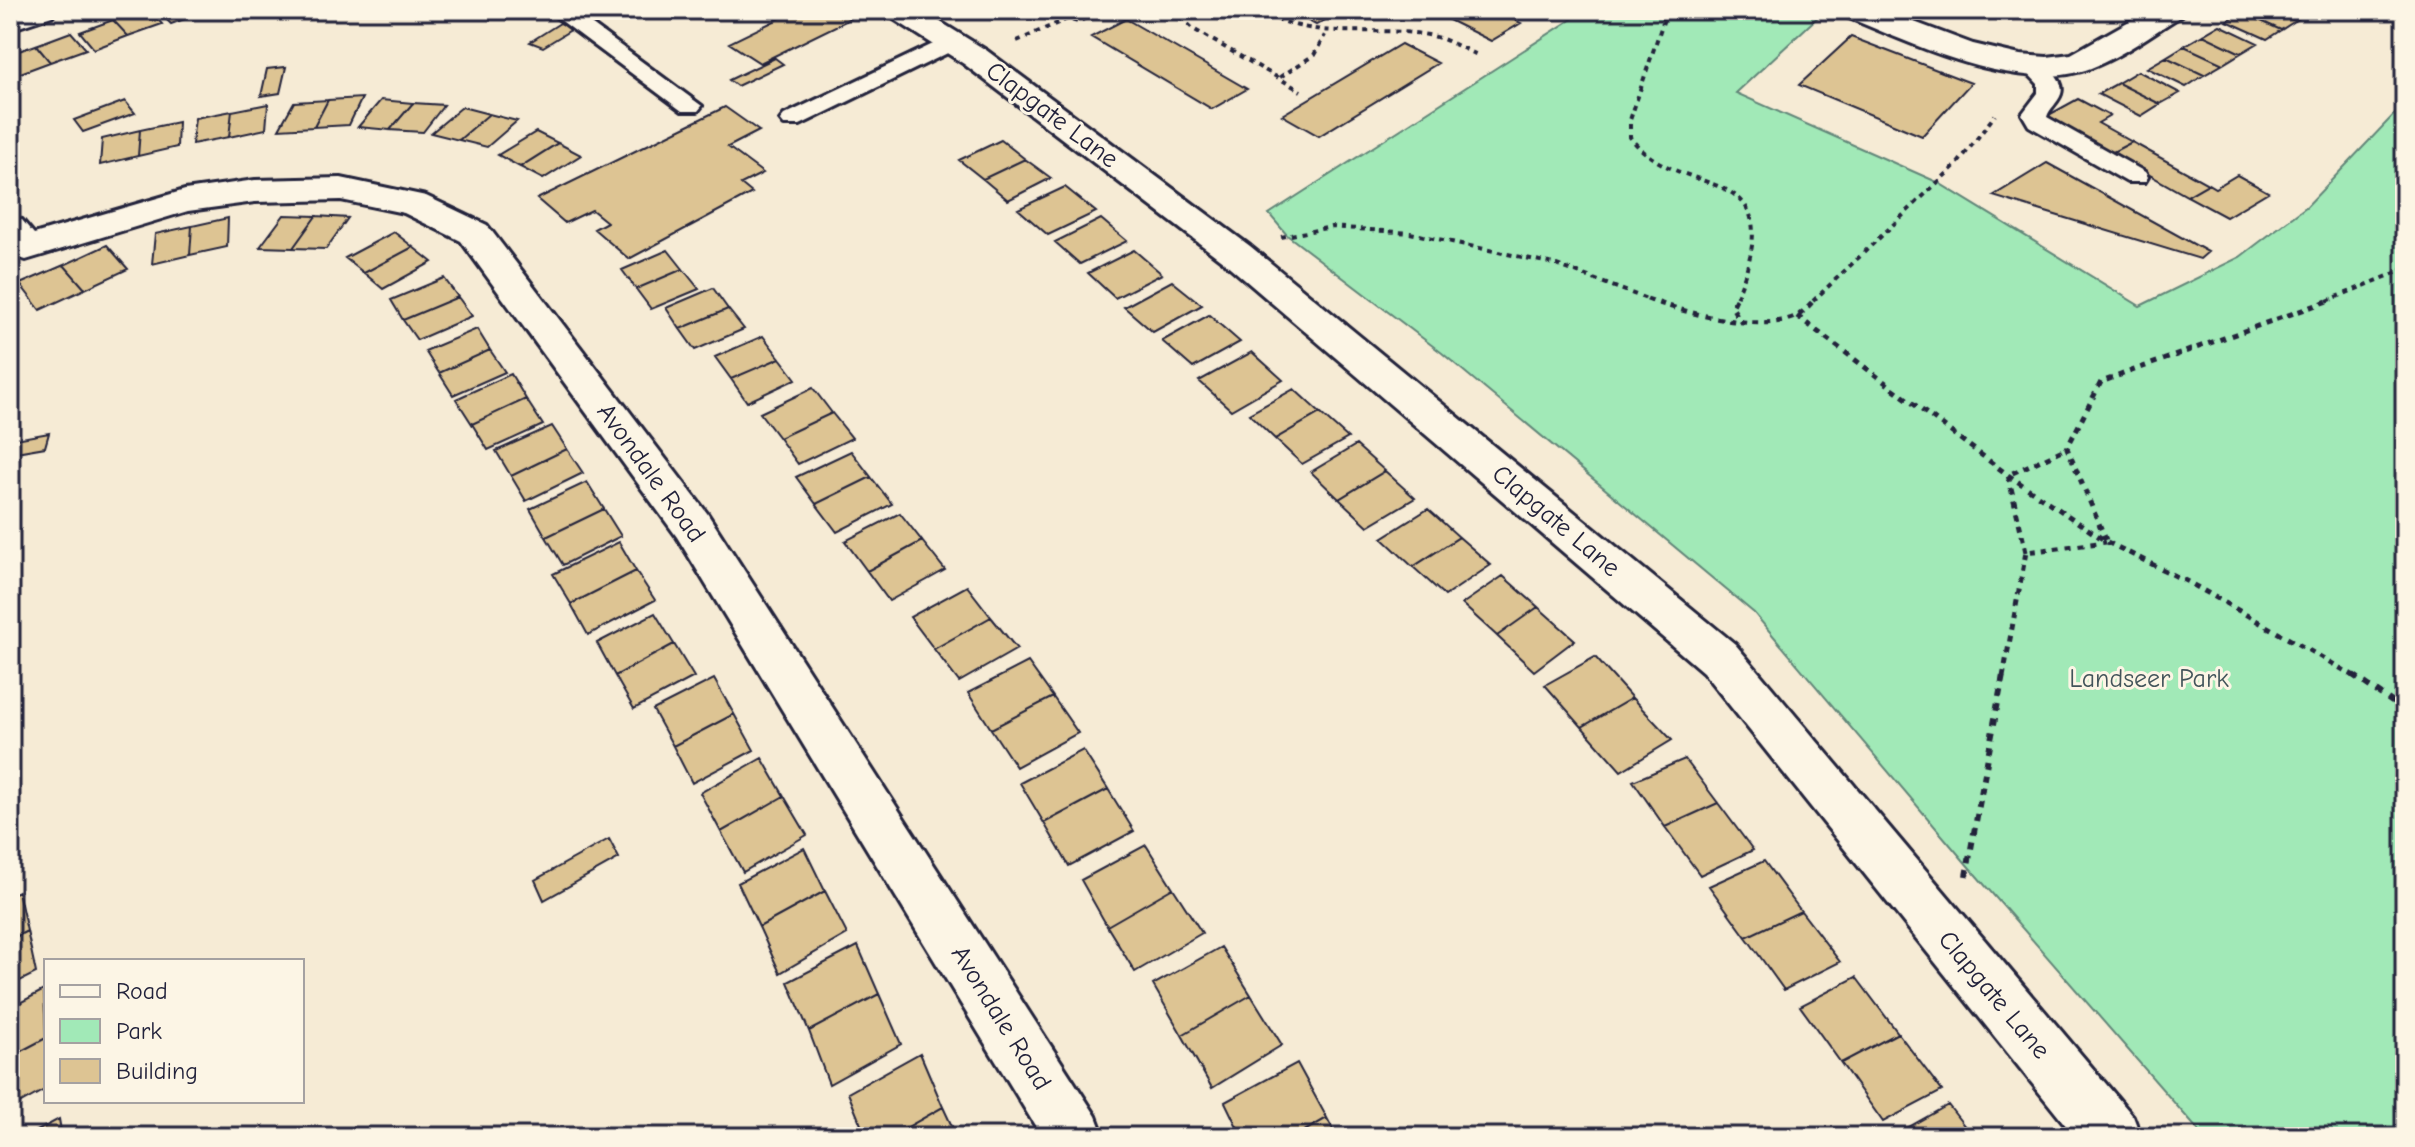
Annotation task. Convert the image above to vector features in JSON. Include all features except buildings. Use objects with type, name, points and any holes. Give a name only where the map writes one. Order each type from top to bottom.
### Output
[{"type":"street","points":[[10,21],[41,10]]},
{"type":"street","name":"Clapgate Lane","points":[[900,10],[963,50],[1237,254],[1719,658],[2112,1137]]},
{"type":"street","points":[[1855,10],[1994,60],[2032,66],[2076,64],[2170,10]]},
{"type":"street","name":"Avondale Road","points":[[15,244],[185,201],[255,191],[341,189],[414,204],[474,233],[692,525],[1075,1137]]},
{"type":"lane","points":[[558,10],[690,106]]},
{"type":"lane","points":[[792,120],[963,50]]},
{"type":"lane","points":[[2032,66],[2049,82],[2050,93],[2034,114],[2037,121],[2136,177]]},
{"type":"path","points":[[963,50],[1057,26],[1067,19],[1078,22],[1102,10]]},
{"type":"path","points":[[1174,10],[1193,29],[1301,91]]},
{"type":"path","points":[[1258,10],[1275,21],[1325,35],[1362,31],[1430,35],[1480,56]]},
{"type":"path","points":[[1667,10],[1630,120],[1630,137],[1637,150],[1649,160],[1723,185],[1735,194],[1745,208],[1752,234],[1748,272],[1732,307],[1741,322]]},
{"type":"path","points":[[1280,78],[1314,55],[1325,35]]},
{"type":"path","points":[[1237,254],[1287,235],[1351,226],[1409,232],[1563,267],[1684,314],[1768,324],[1797,316],[1959,162],[2032,66]]},
{"type":"path","points":[[2008,475],[2067,448],[2101,382],[2379,282],[2405,269]]},
{"type":"path","points":[[1797,316],[2008,475],[2107,542],[2190,583],[2340,665],[2405,711]]},
{"type":"path","points":[[2067,448],[2107,542]]},
{"type":"path","points":[[1946,937],[1969,867],[2026,552],[2008,475]]},
{"type":"path","points":[[2026,552],[2107,542]]},
{"type":"green space","name":"Landseer Park","points":[[1586,10],[1814,10],[1822,13],[1736,93],[1937,182],[2140,306],[2240,257],[2307,206],[2405,103],[2405,1137],[2204,1137],[1754,613],[1442,353],[1287,235],[1269,214]]}]
